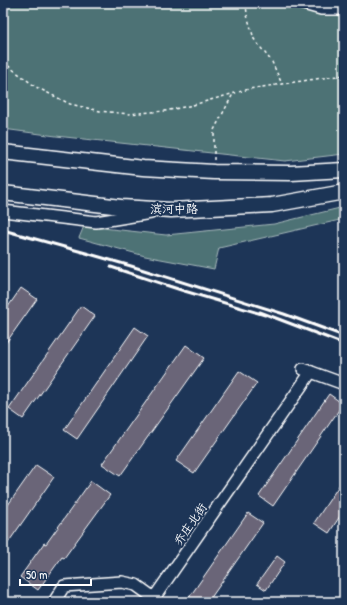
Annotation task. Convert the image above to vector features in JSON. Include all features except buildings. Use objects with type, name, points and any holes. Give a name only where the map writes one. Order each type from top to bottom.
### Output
[{"type":"main road","points":[[3,152],[143,168],[214,172],[291,173],[344,170]]},
{"type":"main road","name":"滨河中路","points":[[3,193],[121,207],[172,210],[272,205],[344,192]]},
{"type":"street","points":[[300,3],[321,9],[344,10]]},
{"type":"street","points":[[3,211],[96,222],[172,210]]},
{"type":"street","name":"乔庄北街","points":[[54,602],[64,586],[122,582],[136,585],[154,598],[307,370],[344,384]]},
{"type":"path","points":[[246,3],[247,16],[254,38],[272,62],[282,84]]},
{"type":"path","points":[[3,62],[36,87],[70,104],[100,112],[129,114],[165,111],[193,105],[249,89],[344,75]]},
{"type":"path","points":[[214,172],[214,130],[233,94]]},
{"type":"green space","points":[[3,3],[344,3],[344,154],[285,161],[3,129]]},
{"type":"green space","points":[[344,207],[344,219],[219,248],[214,269],[145,256],[79,238],[84,226],[166,235],[274,224]]},
{"type":"railway","points":[[3,230],[131,266],[284,314],[344,336]]},
{"type":"railway","points":[[111,267],[265,315]]},
{"type":"railway","points":[[260,312],[344,344]]}]
